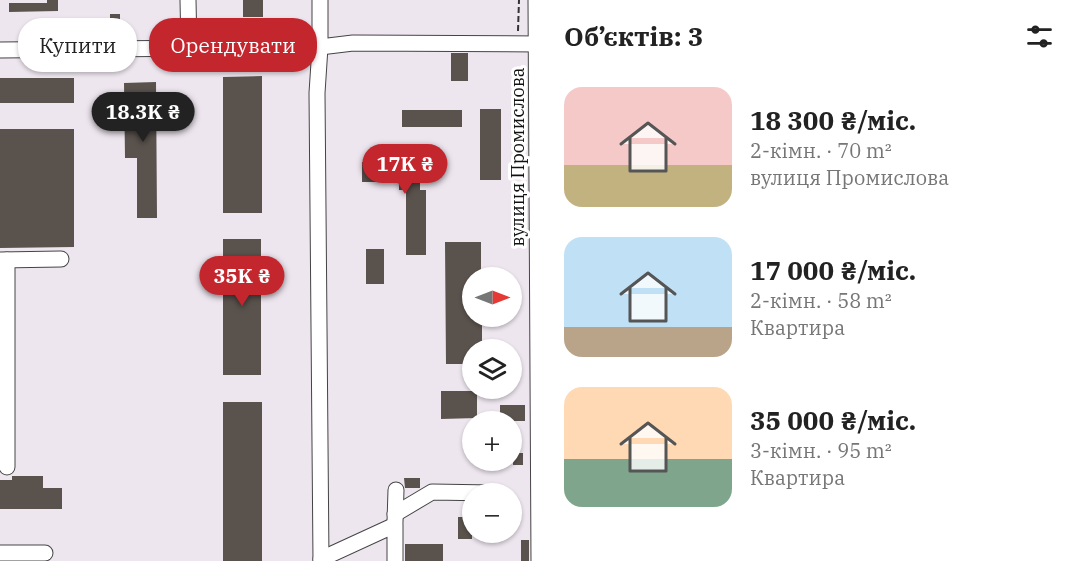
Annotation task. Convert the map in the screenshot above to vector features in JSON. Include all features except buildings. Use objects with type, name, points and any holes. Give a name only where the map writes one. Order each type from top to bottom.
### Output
[{"type":"street","points":[[188,0],[188,18]]},
{"type":"street","points":[[320,0],[317,105],[321,560],[395,519],[432,492],[462,492]]},
{"type":"street","name":"вулиця Промислова","points":[[536,0],[539,561]]},
{"type":"street","name":"вулиця Промислова","points":[[317,47],[353,43],[517,42],[538,44]]},
{"type":"street","name":"вулиця Промислова","points":[[0,50],[149,48]]},
{"type":"street","points":[[8,467],[4,260],[61,259]]},
{"type":"street","points":[[395,561],[396,490]]},
{"type":"street","points":[[0,553],[45,553]]},
{"type":"path","points":[[517,42],[519,0]]},
{"type":"shaded area","points":[[0,0],[540,0],[540,561],[0,561]]}]
